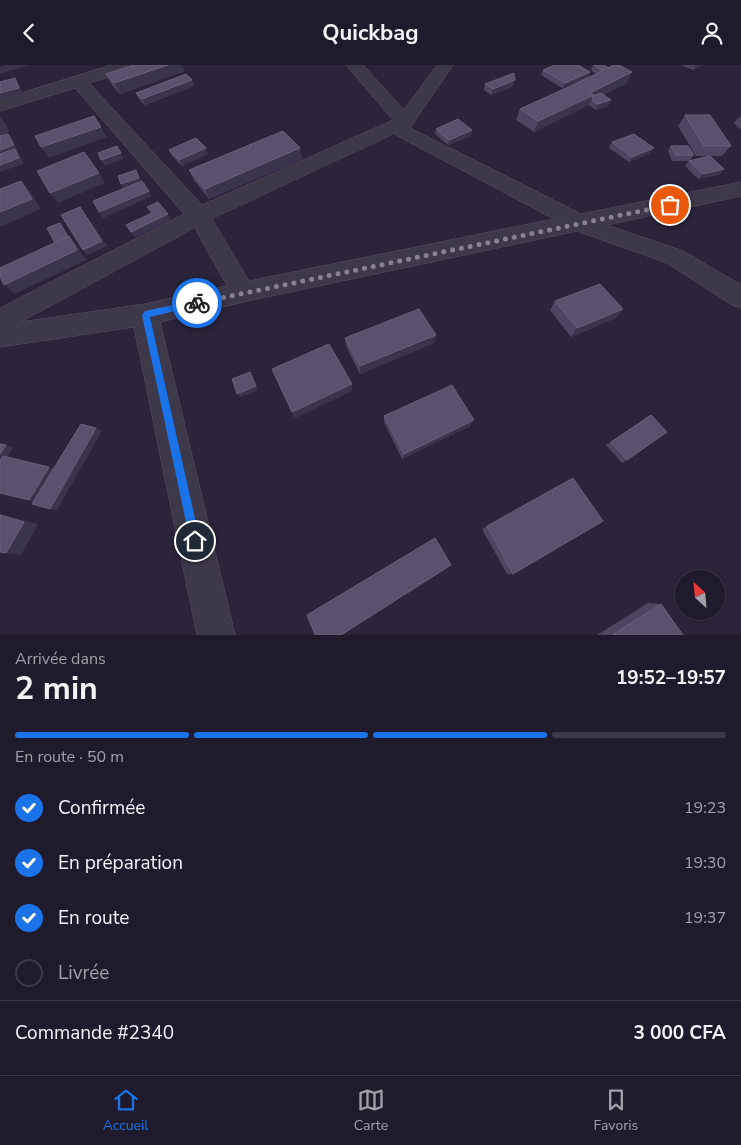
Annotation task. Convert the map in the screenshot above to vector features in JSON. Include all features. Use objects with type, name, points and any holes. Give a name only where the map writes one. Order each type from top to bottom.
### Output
[{"type":"street","points":[[0,106],[129,65]]},
{"type":"street","points":[[354,65],[405,122]]},
{"type":"street","points":[[445,65],[398,129],[581,224],[674,257],[741,298]]},
{"type":"street","points":[[78,81],[199,216],[243,292]]},
{"type":"street","points":[[0,320],[199,216],[405,122]]},
{"type":"street","points":[[0,336],[145,315],[243,292],[581,224],[741,189]]},
{"type":"street","points":[[145,315],[216,635]]},
{"type":"building","points":[[134,65],[168,65],[114,83],[106,74]]},
{"type":"building","points":[[555,65],[578,65],[590,72],[565,83],[543,70]]},
{"type":"building","points":[[594,65],[604,65],[609,68],[601,70]]},
{"type":"building","points":[[614,65],[619,65],[632,72],[590,93],[594,95],[538,121],[520,109],[575,84]]},
{"type":"building","points":[[514,73],[515,80],[493,89],[485,84]]},
{"type":"building","points":[[186,74],[192,80],[142,99],[136,93]]},
{"type":"building","points":[[15,78],[19,88],[0,93],[0,82]]},
{"type":"building","points":[[601,93],[611,100],[598,104],[592,100],[593,96]]},
{"type":"building","points":[[685,115],[710,115],[731,146],[704,146]]},
{"type":"building","points":[[94,116],[101,127],[41,147],[35,136]]},
{"type":"building","points":[[458,119],[472,130],[449,140],[436,129]]},
{"type":"building","points":[[283,131],[300,148],[205,189],[189,170]]},
{"type":"building","points":[[8,134],[14,145],[0,150],[0,136]]},
{"type":"building","points":[[634,134],[654,148],[632,157],[612,142]]},
{"type":"building","points":[[196,138],[206,148],[179,160],[169,150]]},
{"type":"building","points":[[117,146],[121,153],[101,160],[98,153]]},
{"type":"building","points":[[671,146],[688,146],[694,155],[676,155]]},
{"type":"building","points":[[15,149],[19,158],[0,165],[0,154]]},
{"type":"building","points":[[84,152],[99,173],[50,193],[37,171]]},
{"type":"building","points":[[710,156],[724,169],[703,174],[689,161]]},
{"type":"building","points":[[136,170],[139,178],[121,184],[118,176]]},
{"type":"building","points":[[21,181],[32,199],[0,212],[0,189]]},
{"type":"building","points":[[142,181],[149,191],[99,212],[93,201]]},
{"type":"building","points":[[158,202],[168,214],[131,232],[126,225],[152,213],[147,207]]},
{"type":"building","points":[[80,207],[102,241],[83,250],[61,215]]},
{"type":"building","points":[[60,223],[68,237],[55,243],[47,228]]},
{"type":"building","points":[[69,236],[77,250],[4,285],[0,277],[0,268]]},
{"type":"building","points":[[600,284],[623,309],[577,328],[555,301]]},
{"type":"building","points":[[419,309],[436,335],[360,366],[345,338]]},
{"type":"building","points":[[329,344],[352,384],[292,412],[272,369]]},
{"type":"building","points":[[250,372],[256,386],[237,394],[232,379]]},
{"type":"building","points":[[452,385],[474,420],[404,454],[384,416]]},
{"type":"building","points":[[651,415],[667,432],[627,460],[611,442]]},
{"type":"building","points":[[81,424],[96,428],[50,509],[32,504]]},
{"type":"building","points":[[0,444],[6,445],[0,454]]},
{"type":"building","points":[[3,456],[49,467],[29,500],[0,493],[0,461]]},
{"type":"building","points":[[573,478],[603,521],[513,574],[487,526]]},
{"type":"building","points":[[0,515],[24,522],[6,553],[0,552]]},
{"type":"building","points":[[435,538],[451,565],[341,635],[315,635],[307,615]]},
{"type":"building","points":[[661,604],[683,635],[612,635]]},
{"type":"way so far","points":[[197,303],[670,205]]},
{"type":"route","points":[[195,541],[145,315],[197,303]]}]
